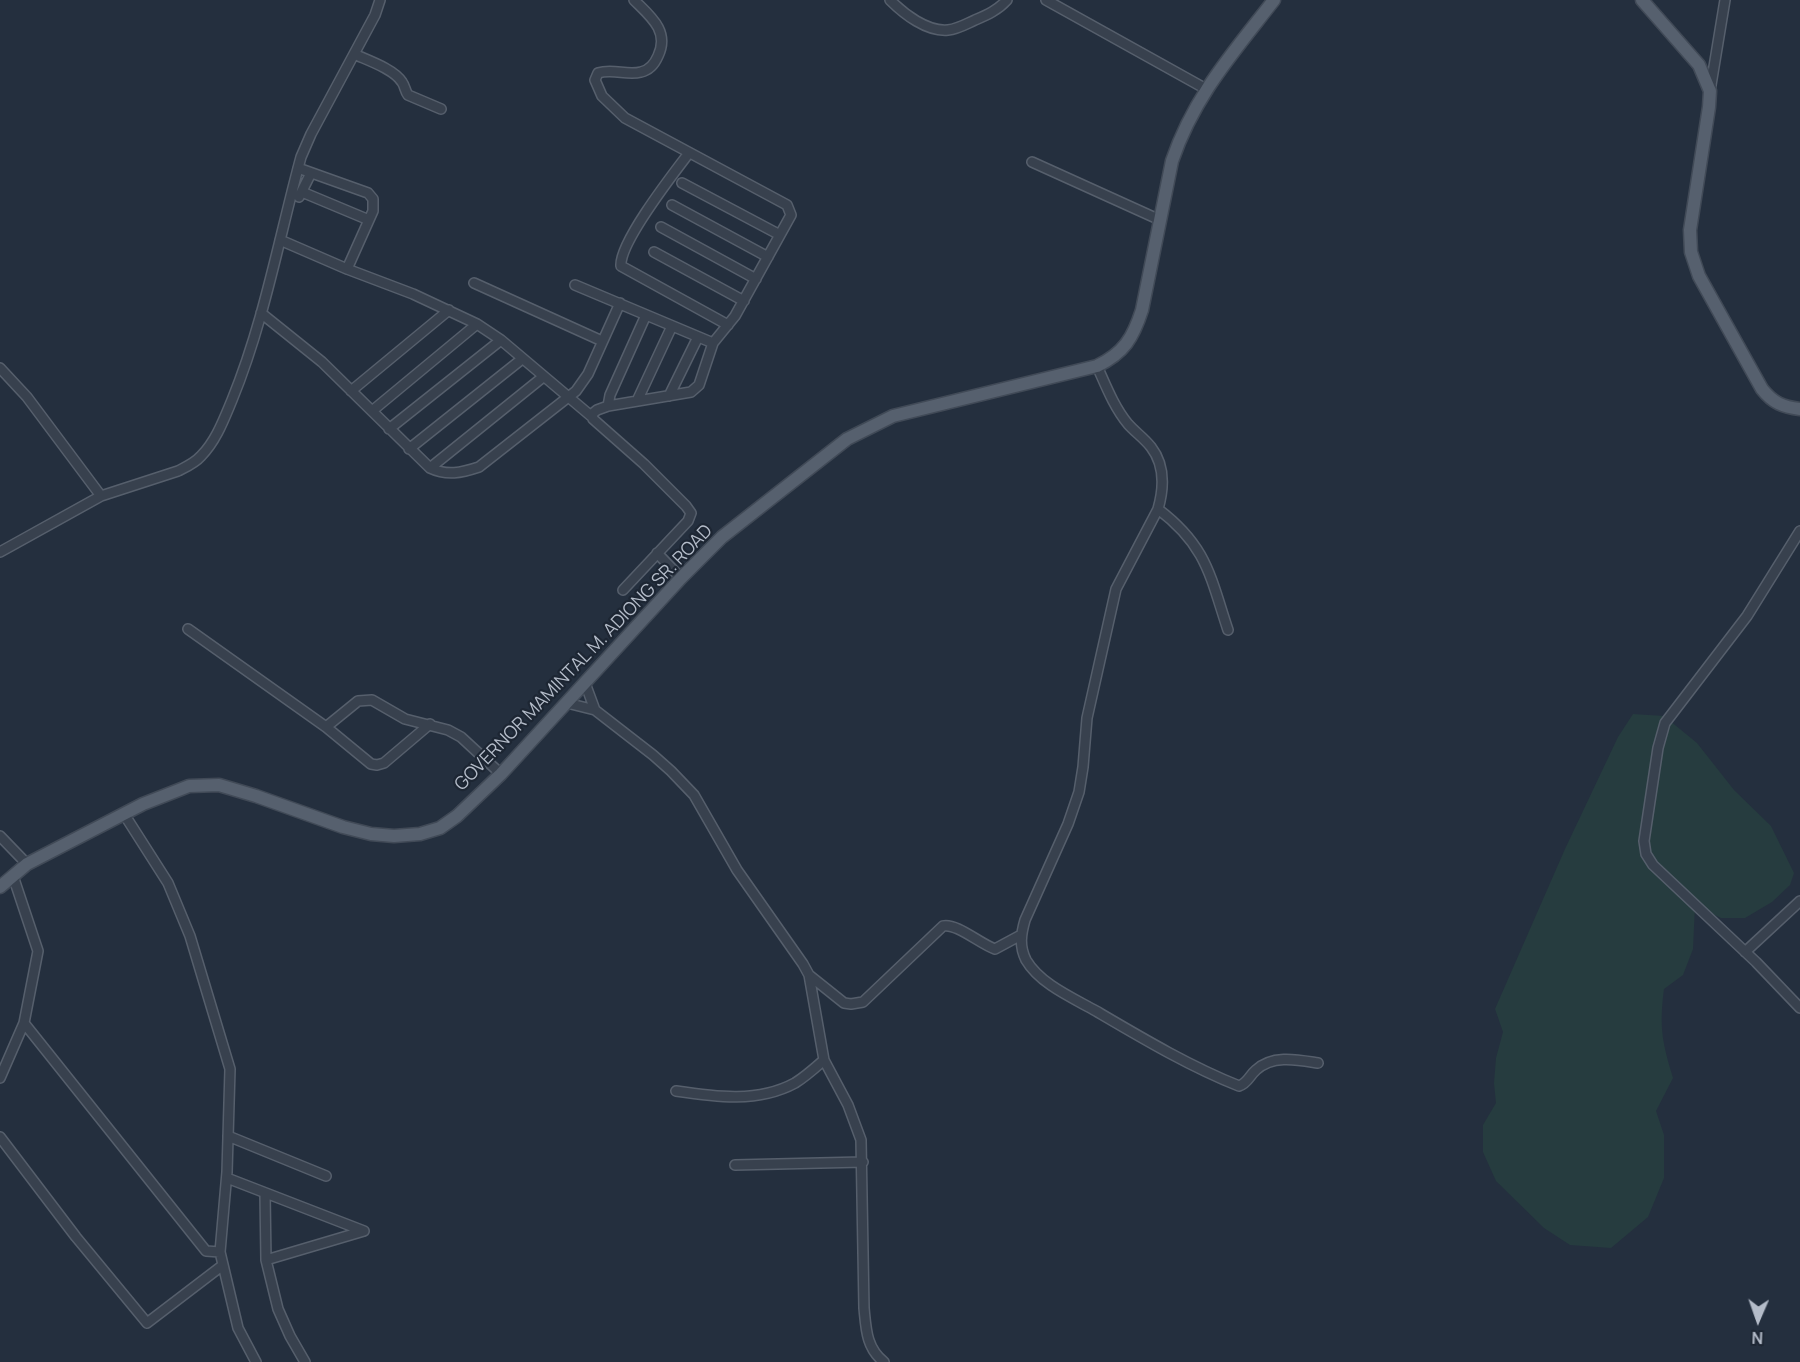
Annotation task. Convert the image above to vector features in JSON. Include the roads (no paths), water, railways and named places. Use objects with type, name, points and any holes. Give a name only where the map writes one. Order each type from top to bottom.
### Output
[{"type":"main road","name":"GOVERNOR MAMINTAL M. ADIONG SR. ROAD","points":[[0,887],[27,864],[144,804],[189,786],[219,785],[343,827],[371,834],[394,836],[420,834],[440,828],[457,816],[501,774],[681,578],[722,537],[847,439],[893,416],[1097,366],[1112,359],[1135,331],[1142,310],[1172,161],[1192,111],[1206,89],[1274,0]]},
{"type":"main road","points":[[1642,0],[1699,65],[1710,91],[1690,230],[1690,252],[1699,276],[1762,389],[1772,400],[1785,407],[1800,409]]},
{"type":"street","points":[[0,552],[101,496],[178,471],[201,457],[212,443],[238,383],[261,313],[298,168],[311,134],[375,15],[380,0]]},
{"type":"street","points":[[591,417],[597,410],[608,406],[696,389],[713,344],[744,301],[791,215],[787,205],[626,118],[602,96],[595,80],[598,73],[642,72],[649,68],[659,54],[662,32],[634,0]]},
{"type":"street","points":[[890,0],[904,13],[925,24],[946,30],[990,14],[1007,0]]},
{"type":"street","points":[[1046,0],[1206,89]]},
{"type":"street","points":[[1710,91],[1725,0]]},
{"type":"street","points":[[354,54],[396,76],[404,84],[408,95],[441,109]]},
{"type":"street","points":[[689,153],[645,213],[623,254],[621,266],[728,325]]},
{"type":"street","points":[[1032,162],[1160,220]]},
{"type":"street","points":[[298,168],[372,196],[374,205],[369,220],[347,269]]},
{"type":"street","points":[[289,202],[298,198],[311,172]]},
{"type":"street","points":[[682,183],[780,235]]},
{"type":"street","points":[[302,192],[369,220]]},
{"type":"street","points":[[672,205],[768,257]]},
{"type":"street","points":[[661,227],[756,279]]},
{"type":"street","points":[[280,240],[412,294],[477,324],[501,340],[591,417],[644,464],[689,509],[690,519],[622,590]]},
{"type":"street","points":[[654,252],[744,301]]},
{"type":"street","points":[[474,283],[603,341]]},
{"type":"street","points":[[574,285],[713,344]]},
{"type":"street","points":[[261,313],[322,362],[430,468],[449,473],[465,472],[478,467],[582,384],[620,303]]},
{"type":"street","points":[[351,391],[449,310]]},
{"type":"street","points":[[608,406],[610,395],[646,315]]},
{"type":"street","points":[[372,411],[477,324]]},
{"type":"street","points":[[637,401],[672,326]]},
{"type":"street","points":[[669,396],[698,337]]},
{"type":"street","points":[[389,429],[501,340]]},
{"type":"street","points":[[409,449],[522,360]]},
{"type":"street","points":[[1097,366],[1127,423],[1151,447],[1160,462],[1162,495],[1158,509],[1116,589],[1088,710],[1079,792],[1068,824],[1025,920],[1021,935],[1022,948],[1035,972],[1049,982],[1135,1034],[1239,1086],[1248,1081],[1257,1069],[1287,1058],[1318,1063]]},
{"type":"street","points":[[0,368],[27,397],[101,496]]},
{"type":"street","points":[[430,468],[543,376]]},
{"type":"street","points":[[1158,509],[1179,525],[1200,551],[1228,630]]},
{"type":"street","points":[[1800,531],[1747,616],[1665,723],[1658,748],[1644,841],[1646,854],[1653,865],[1800,1008]]},
{"type":"street","points":[[657,553],[681,578]]},
{"type":"street","points":[[188,629],[326,727],[371,764],[384,763],[430,724]]},
{"type":"street","points":[[585,683],[595,710]]},
{"type":"street","points":[[326,727],[350,706],[365,699],[372,700],[405,719],[448,730],[460,737],[501,774]]},
{"type":"street","points":[[567,703],[595,710],[653,755],[693,795],[737,870],[809,975],[824,1060],[856,1124],[861,1140],[864,1308],[867,1334],[872,1349],[884,1362]]},
{"type":"street","points":[[124,814],[168,883],[190,936],[230,1070],[227,1178],[220,1252],[238,1328],[256,1362]]},
{"type":"street","points":[[0,836],[27,864]]},
{"type":"street","points":[[0,1078],[24,1023],[38,951],[13,876]]},
{"type":"street","points":[[1745,952],[1800,901]]},
{"type":"street","points":[[809,975],[844,1003],[863,1002],[943,926],[953,926],[995,949],[1003,947],[1021,935]]},
{"type":"street","points":[[24,1023],[206,1251],[220,1252]]},
{"type":"street","points":[[676,1091],[740,1098],[771,1093],[795,1083],[824,1060]]},
{"type":"street","points":[[228,1136],[326,1176]]},
{"type":"street","points":[[0,1137],[76,1237],[147,1323],[223,1265]]},
{"type":"street","points":[[735,1166],[862,1162]]},
{"type":"street","points":[[227,1178],[364,1231],[266,1260]]},
{"type":"street","points":[[265,1194],[266,1260],[278,1309],[305,1362]]}]
